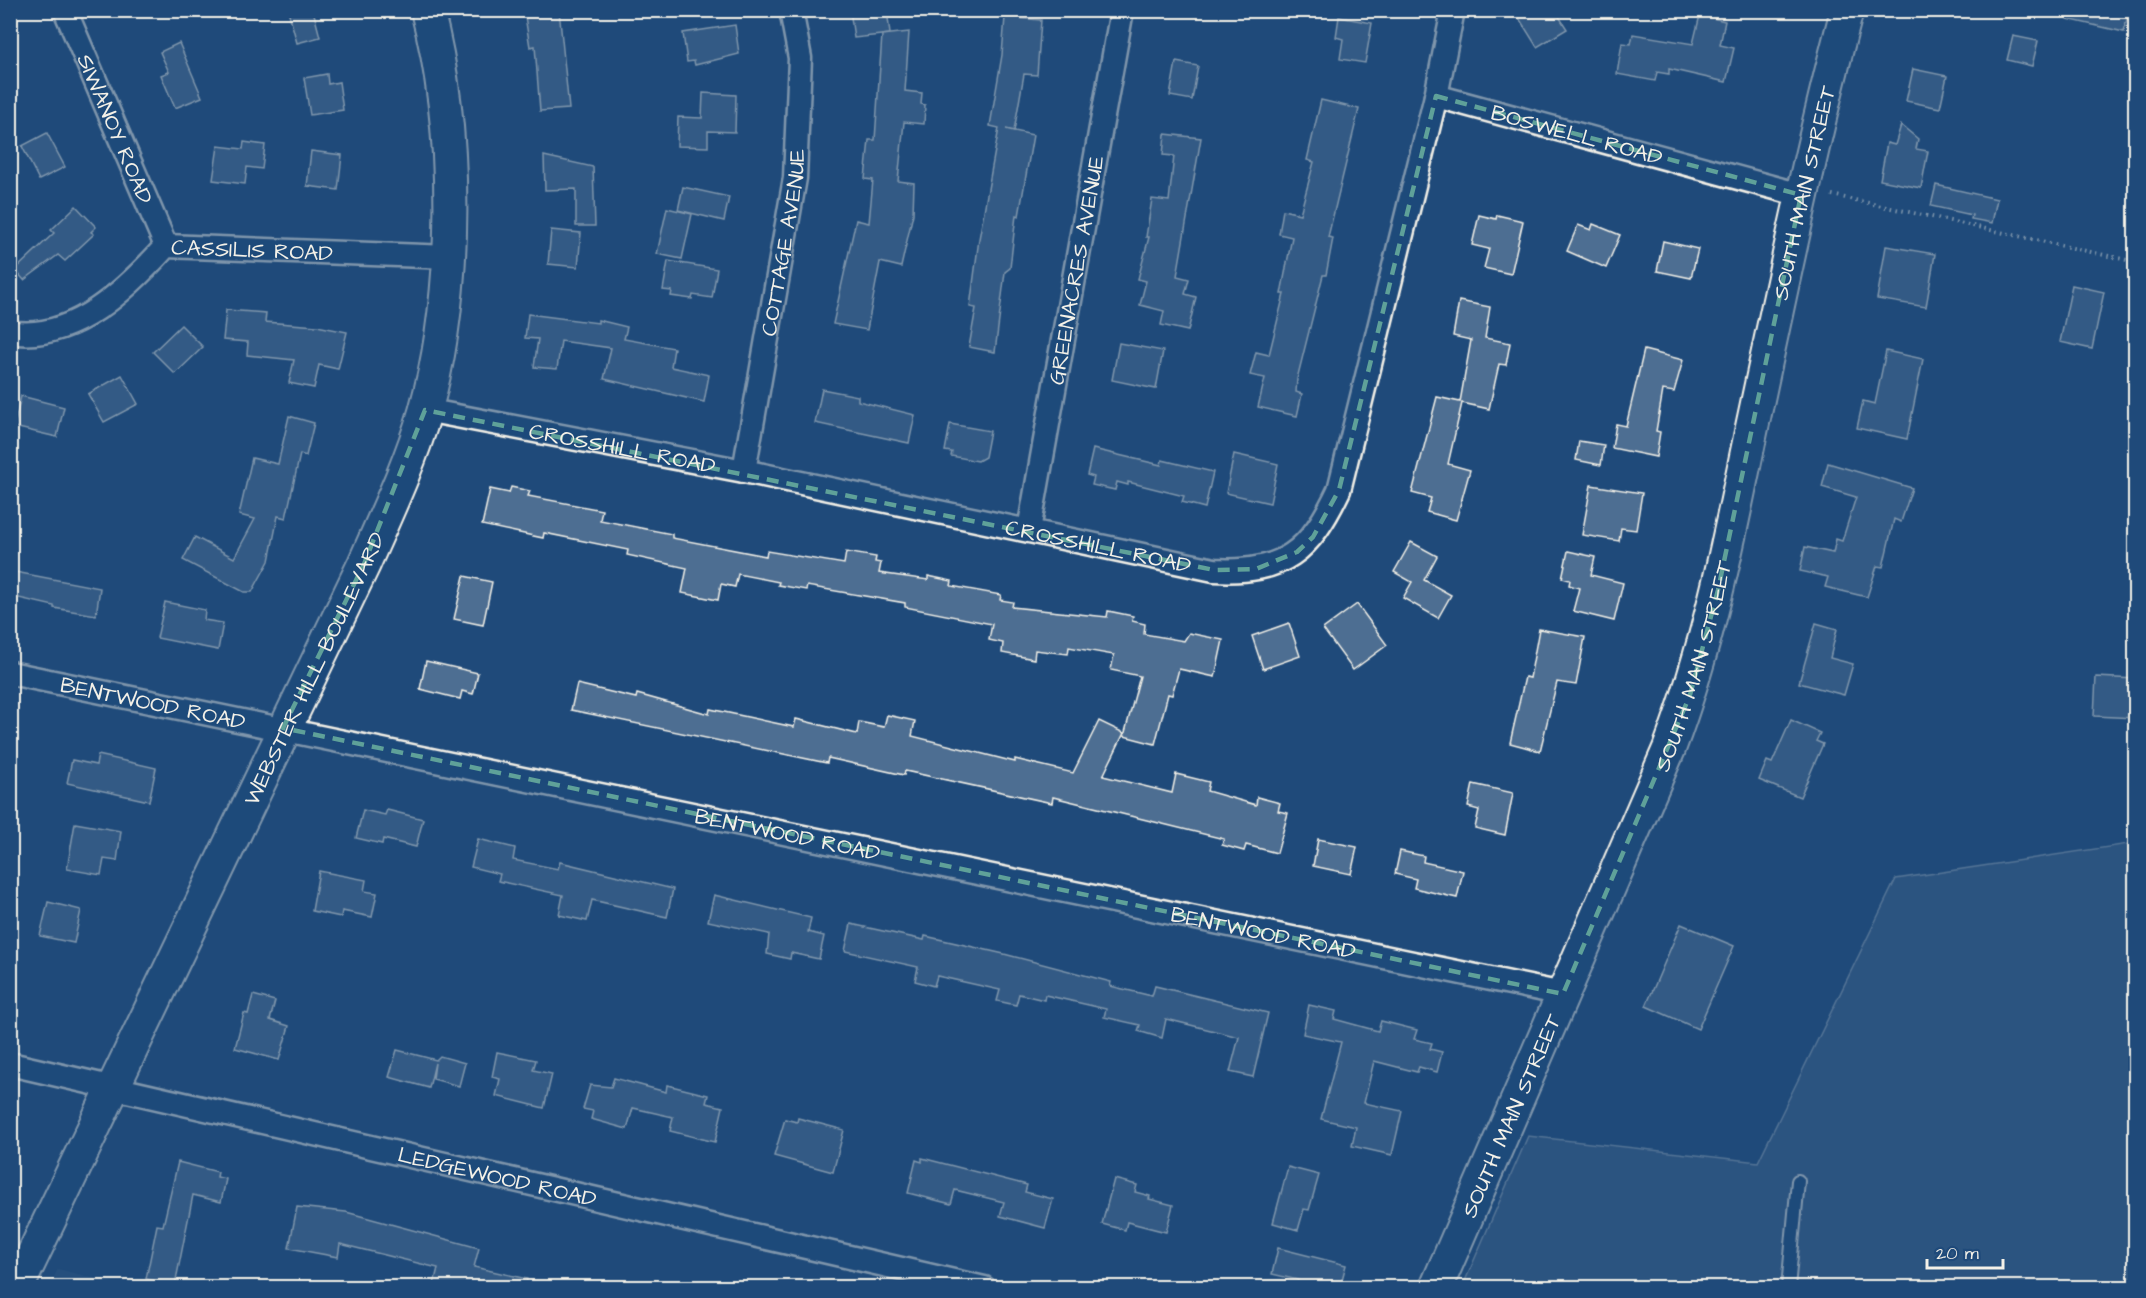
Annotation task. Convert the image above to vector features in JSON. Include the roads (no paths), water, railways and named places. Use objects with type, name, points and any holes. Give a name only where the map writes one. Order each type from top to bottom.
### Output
[{"type":"street","name":"SIWANOY ROAD","points":[[65,10],[166,246]]},
{"type":"street","name":"WEBSTER HILL BOULEVARD","points":[[17,1287],[283,728],[364,564],[411,454],[425,410],[440,334],[450,257],[446,107],[427,10]]},
{"type":"street","name":"COTTAGE AVENUE","points":[[744,471],[795,178],[800,58],[791,10]]},
{"type":"street","name":"GREENACRES AVENUE","points":[[1029,530],[1122,10]]},
{"type":"street","points":[[1436,96],[1454,10]]},
{"type":"street","name":"SOUTH MAIN STREET","points":[[1436,1287],[1670,749],[1690,695],[1817,195],[1847,10]]},
{"type":"street","name":"CROSSHILL ROAD","points":[[425,410],[744,471],[1214,570],[1236,571],[1278,562],[1297,552],[1313,537],[1339,490],[1436,96]]},
{"type":"street","name":"BOSWELL ROAD","points":[[1436,96],[1817,195]]},
{"type":"street","name":"CASSILIS ROAD","points":[[10,332],[33,333],[76,320],[101,306],[130,283],[166,246],[336,250],[450,257]]},
{"type":"street","name":"BENTWOOD ROAD","points":[[10,673],[1563,994]]},
{"type":"street","name":"LEDGEWOOD ROAD","points":[[10,1064],[984,1287]]},
{"type":"lane","points":[[1788,1287],[1798,1180]]}]
